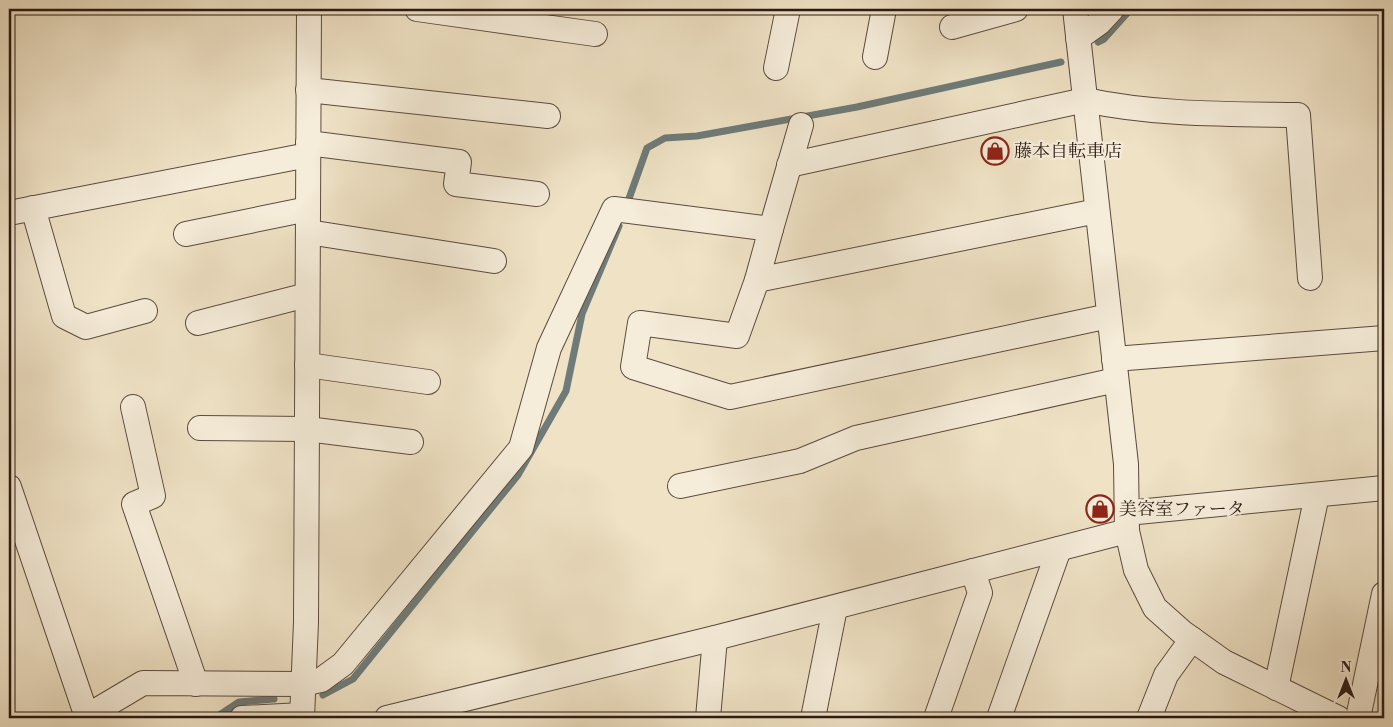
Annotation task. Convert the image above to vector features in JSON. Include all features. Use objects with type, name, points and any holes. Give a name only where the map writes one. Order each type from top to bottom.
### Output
[{"type":"street","points":[[242,718],[302,717],[306,622],[309,9]]},
{"type":"street","points":[[417,9],[595,34]]},
{"type":"street","points":[[776,68],[788,9]]},
{"type":"street","points":[[875,57],[884,9]]},
{"type":"street","points":[[952,27],[1016,9]]},
{"type":"street","points":[[1058,9],[1077,23],[1100,23],[1112,9]]},
{"type":"street","points":[[1077,23],[1126,464],[1127,522],[1136,570],[1155,608],[1192,639],[1224,662],[1338,718]]},
{"type":"street","points":[[308,90],[548,116]]},
{"type":"street","points":[[790,165],[1085,100],[1122,108],[1182,113],[1298,115],[1310,278]]},
{"type":"street","points":[[801,125],[757,280],[737,336],[640,323],[633,367],[730,397],[1109,316]]},
{"type":"street","points":[[9,212],[308,149],[459,162],[456,184],[537,194]]},
{"type":"street","points":[[33,208],[64,316],[86,327],[145,311]]},
{"type":"street","points":[[186,234],[308,209]]},
{"type":"street","points":[[9,487],[85,717],[143,683],[302,684],[321,680],[343,664],[521,448],[549,348],[614,209],[770,229]]},
{"type":"street","points":[[757,280],[1097,211]]},
{"type":"street","points":[[308,232],[494,262]]},
{"type":"street","points":[[198,323],[307,295]]},
{"type":"street","points":[[680,486],[800,461],[856,438],[1115,370],[1384,338]]},
{"type":"street","points":[[307,364],[428,382]]},
{"type":"street","points":[[133,407],[153,496],[134,504],[196,684]]},
{"type":"street","points":[[200,428],[307,429],[411,442]]},
{"type":"street","points":[[387,718],[835,608],[1059,549],[1127,522],[1317,495],[1384,488]]},
{"type":"street","points":[[1276,688],[1317,495]]},
{"type":"street","points":[[999,718],[1059,549]]},
{"type":"street","points":[[936,718],[980,593],[973,571]]},
{"type":"street","points":[[1358,718],[1384,594]]},
{"type":"street","points":[[813,718],[835,608]]},
{"type":"street","points":[[708,718],[715,638]]},
{"type":"street","points":[[1149,718],[1166,675],[1192,639]]},
{"type":"waterway","points":[[1098,42],[1104,39],[1131,9]]},
{"type":"waterway","points":[[626,207],[647,148],[665,138],[697,136],[857,107],[1061,62]]},
{"type":"waterway","points":[[323,695],[353,679],[518,475],[566,391],[582,314],[619,226]]},
{"type":"waterway","points":[[215,718],[239,702],[274,699]]},
{"type":"place","name":"藤本自転車店","points":[[995,151]]},
{"type":"place","name":"美容室ファータ","points":[[1100,509]]}]
